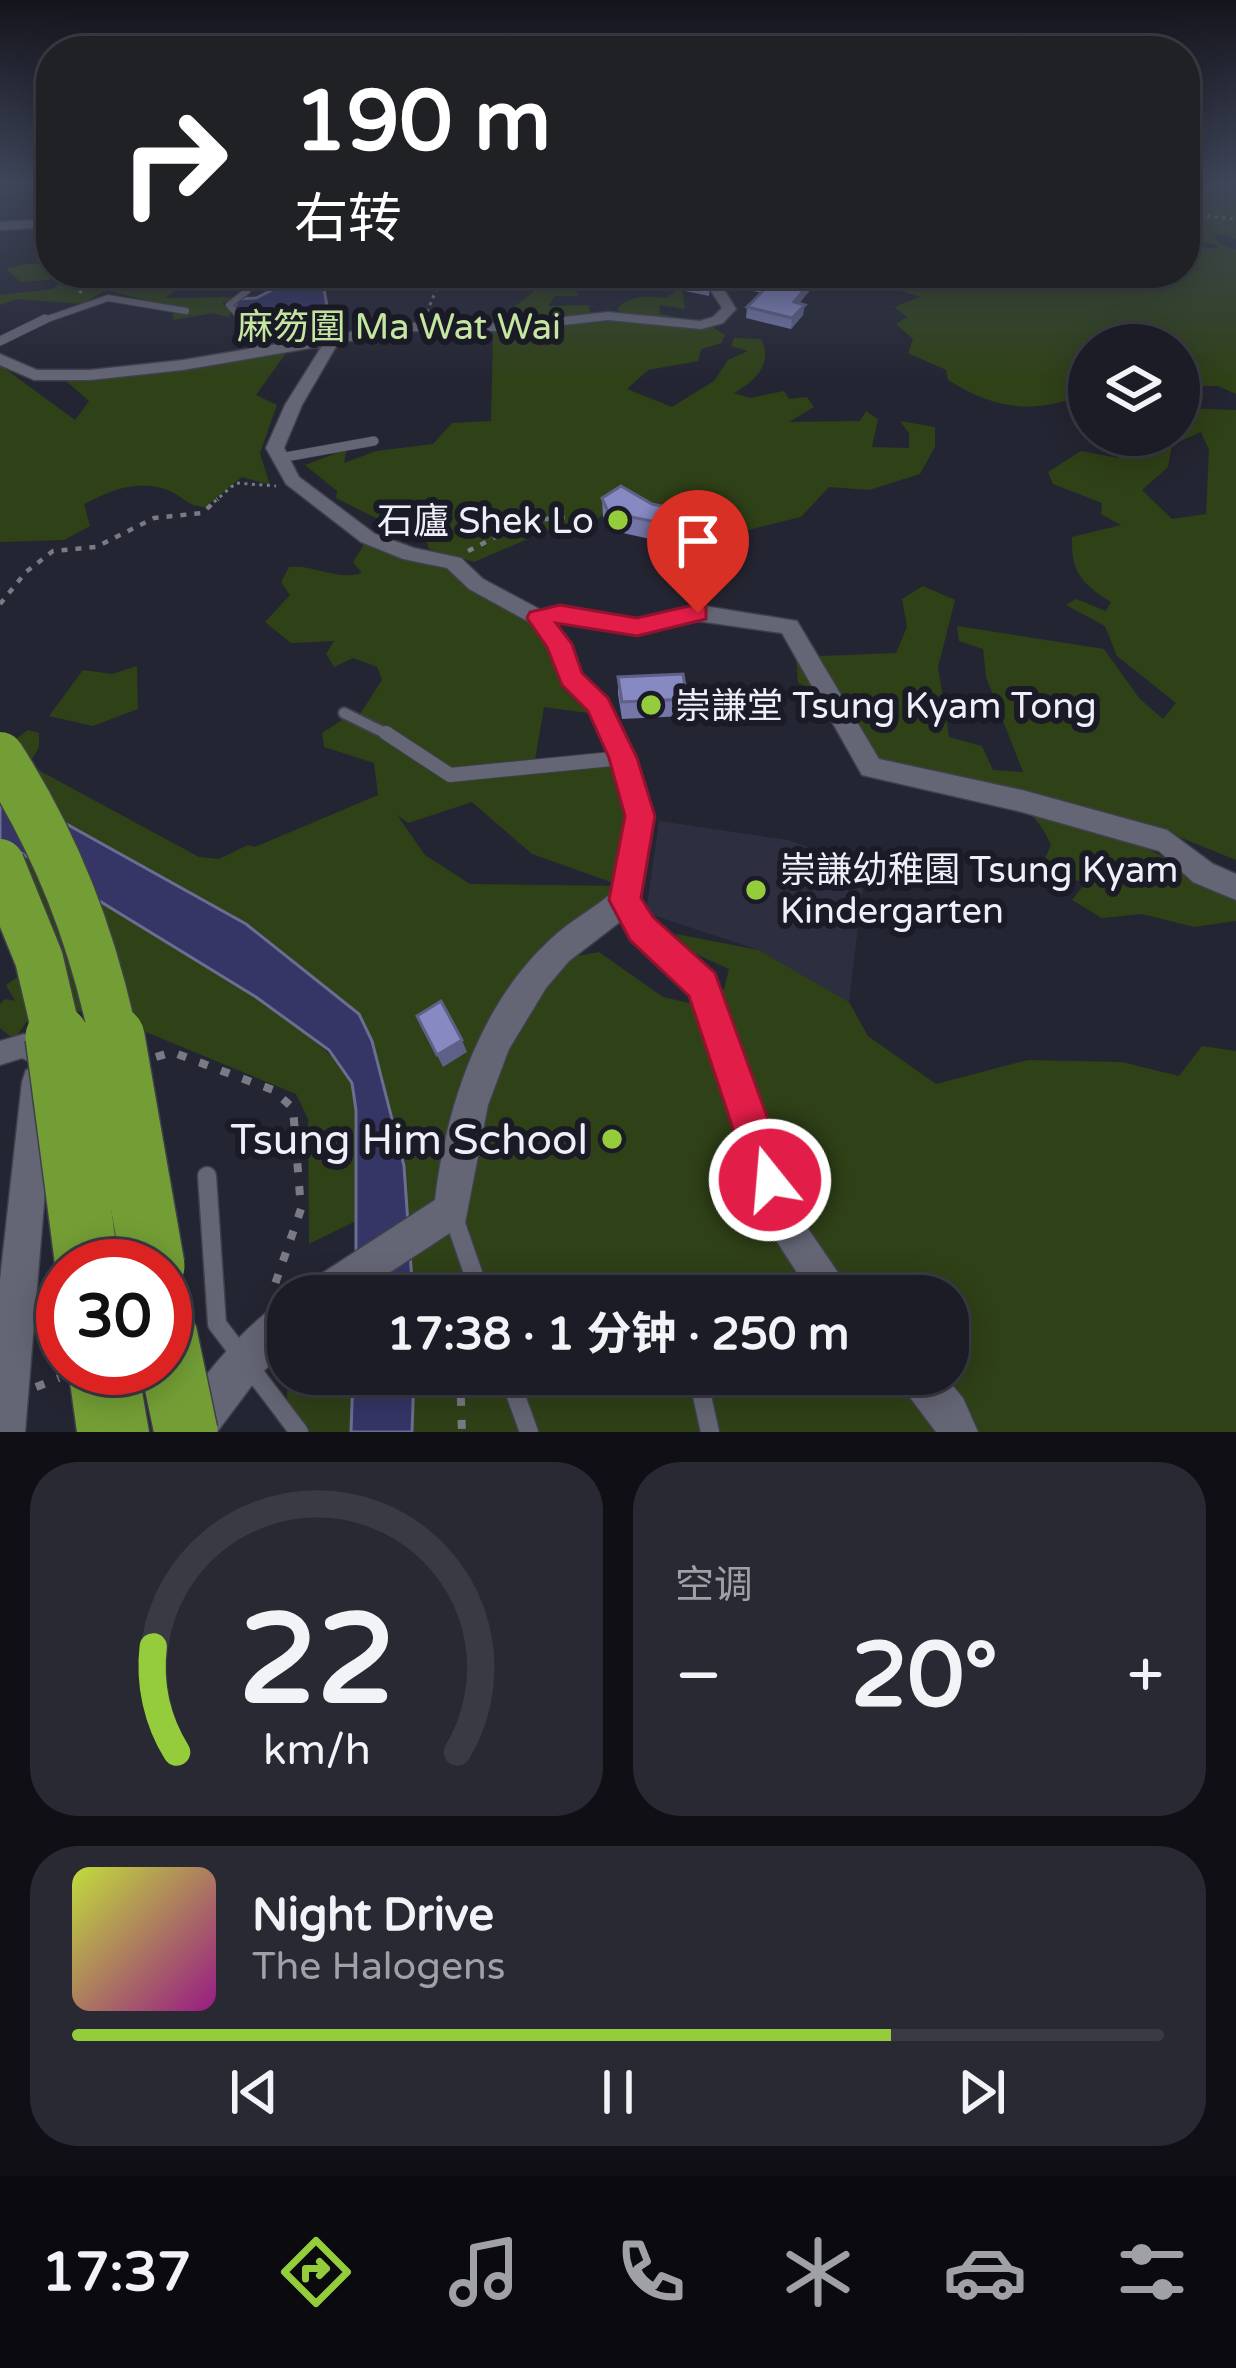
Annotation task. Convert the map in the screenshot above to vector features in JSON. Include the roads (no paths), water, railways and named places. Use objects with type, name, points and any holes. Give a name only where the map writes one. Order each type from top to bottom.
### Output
[{"type":"highway","points":[[0,756],[23,787],[69,888],[109,1006],[148,1239]]},
{"type":"highway","points":[[0,863],[23,908],[60,1036],[84,1239]]},
{"type":"highway","points":[[96,1395],[113,1432]]},
{"type":"highway","points":[[180,1395],[188,1432]]},
{"type":"street","points":[[0,359],[24,373],[56,377],[183,365],[417,326],[509,327],[608,316],[701,326],[718,320],[729,309],[720,288]]},
{"type":"street","points":[[334,337],[307,390],[284,417],[275,448],[280,458],[292,479],[368,538],[410,554],[454,562],[476,584],[539,618],[559,644],[571,678],[599,705],[623,758],[640,816],[625,900],[641,928],[703,986],[758,1139],[781,1220],[820,1275]]},
{"type":"street","points":[[539,618],[560,613],[637,627],[698,613],[789,626],[871,768],[1022,801],[1167,842],[1202,874],[1236,887]]},
{"type":"street","points":[[352,1275],[442,1217],[464,1124],[485,1066],[524,996],[561,949],[625,900]]},
{"type":"street","points":[[0,1053],[24,1046],[40,1055],[4,1432]]},
{"type":"street","points":[[188,1432],[245,1362],[267,1326]]},
{"type":"street","points":[[935,1395],[957,1432]]},
{"type":"lane","points":[[244,288],[247,291],[229,305],[249,327],[254,350]]},
{"type":"lane","points":[[0,341],[94,298],[127,295],[186,311]]},
{"type":"lane","points":[[280,458],[374,441]]},
{"type":"lane","points":[[344,713],[368,721],[450,775],[623,758]]},
{"type":"lane","points":[[208,1176],[215,1315],[222,1335],[273,1393],[299,1432]]},
{"type":"lane","points":[[442,1217],[471,1275]]},
{"type":"lane","points":[[516,1395],[529,1432]]},
{"type":"lane","points":[[702,1395],[710,1432]]},
{"type":"place","name":"石廬 Shek Lo","points":[[618,520]]},
{"type":"place","name":"崇謙堂 Tsung Kyam Tong","points":[[651,705]]},
{"type":"place","name":"崇謙幼稚園 Tsung Kyam Kindergarten","points":[[756,890]]},
{"type":"place","name":"Tsung Him School","points":[[612,1139]]},
{"type":"district","name":"麻笏圍 Ma Wat Wai","points":[[399,326]]}]
